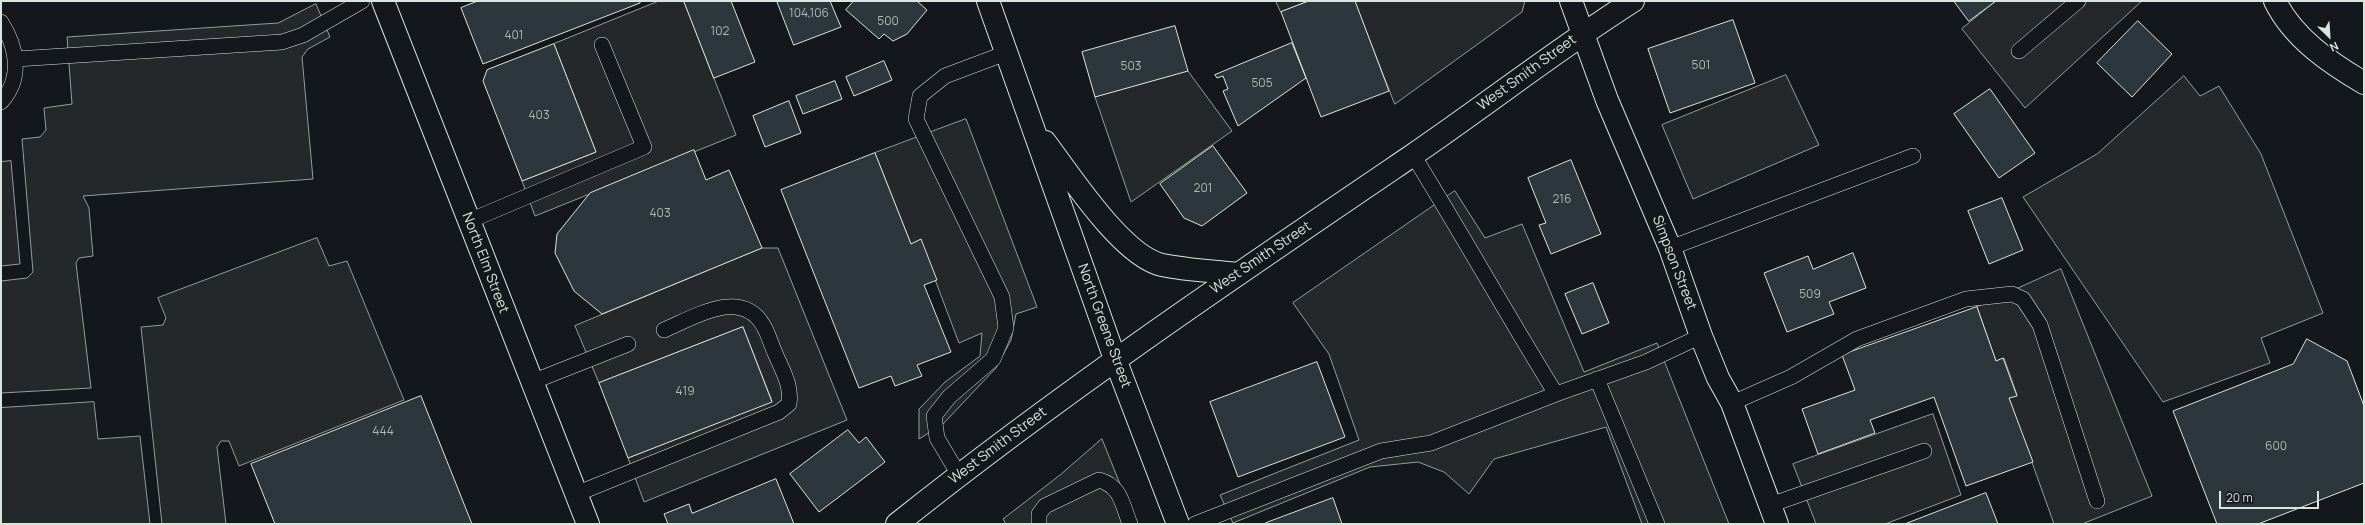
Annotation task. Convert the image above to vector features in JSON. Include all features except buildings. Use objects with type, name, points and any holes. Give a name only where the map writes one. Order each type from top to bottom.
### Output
[{"type":"main road","name":"North Elm Street","points":[[383,1],[588,524]]},
{"type":"main road","name":"North Greene Street","points":[[988,1],[1116,359],[1178,524]]},
{"type":"main road","name":"Simpson Street","points":[[1571,1],[1584,32],[1607,100],[1670,248],[1718,378],[1732,403],[1774,515]]},
{"type":"main road","name":"West Smith Street","points":[[897,524],[959,475],[1116,359],[1413,155],[1584,32],[1633,1]]},
{"type":"main road","points":[[2275,1],[2296,30],[2311,46],[2335,66],[2364,83]]},
{"type":"main road","name":"North Greene Street","points":[[1033,127],[1113,229],[1135,251],[1160,264],[1238,274]]},
{"type":"lane","points":[[16,59],[282,42],[303,35],[362,1]]},
{"type":"lane","points":[[2019,51],[2078,1]]},
{"type":"lane","points":[[1,22],[12,39],[16,59],[14,78],[6,96],[1,102]]},
{"type":"lane","points":[[469,221],[644,147],[602,45]]},
{"type":"lane","points":[[959,475],[937,438],[934,416],[949,397],[993,359],[1006,328],[1002,297],[916,120],[920,96],[945,76],[1006,53]]},
{"type":"lane","points":[[1413,155],[1469,244],[1515,327],[1556,394]]},
{"type":"lane","points":[[1670,248],[1913,156]]},
{"type":"lane","points":[[1732,403],[1790,377],[1857,339],[1966,299],[2012,294],[2024,298],[2040,325],[2097,501]]},
{"type":"lane","points":[[576,494],[779,412],[789,404],[791,392],[763,324],[753,313],[738,306],[724,305],[664,330]]},
{"type":"lane","points":[[1195,524],[1381,451],[1431,443],[1556,394],[1646,362],[1702,336]]},
{"type":"lane","points":[[532,382],[628,344]]},
{"type":"lane","points":[[1598,379],[1657,524]]},
{"type":"lane","points":[[1774,515],[1924,450]]},
{"type":"lane","points":[[1039,524],[1039,514],[1045,506],[1099,480],[1108,482],[1117,489],[1130,524]]},
{"type":"shaded area","points":[[659,1],[684,1],[736,135],[535,216],[522,181],[596,152],[554,44]]},
{"type":"shaded area","points":[[1276,1],[1309,1],[1281,12]]},
{"type":"shaded area","points":[[1355,1],[1525,1],[1522,12],[1395,104]]},
{"type":"shaded area","points":[[1996,1],[2142,1],[2025,108],[1962,29]]},
{"type":"shaded area","points":[[316,4],[330,37],[308,49],[302,57],[313,179],[83,196],[89,208],[93,256],[79,258],[76,263],[91,388],[1,393],[1,281],[27,278],[33,272],[22,139],[40,137],[46,130],[44,108],[72,104],[67,37],[278,23]]},
{"type":"shaded area","points":[[1188,71],[1232,131],[1131,202],[1095,97]]},
{"type":"shaded area","points":[[1786,75],[1819,145],[1693,199],[1662,125]]},
{"type":"shaded area","points":[[2184,76],[2200,96],[2219,86],[2261,154],[2323,313],[2261,338],[2270,363],[2163,402],[2023,197],[2097,154]]},
{"type":"shaded area","points":[[966,119],[1037,307],[1016,314],[1011,340],[996,368],[943,424],[919,439],[919,409],[945,382],[980,356],[982,333],[959,343],[920,240],[911,244],[875,153]]},
{"type":"shaded area","points":[[11,161],[20,264],[1,266],[1,162]]},
{"type":"shaded area","points":[[1455,191],[1485,238],[1522,224],[1584,372],[1657,343],[1729,524],[1642,524],[1606,427],[1494,459],[1469,494],[1444,472],[1418,462],[1370,467],[1233,523],[1220,495],[1359,440],[1329,354],[1293,303]]},
{"type":"shaded area","points":[[317,238],[329,266],[347,261],[404,400],[239,466],[229,441],[221,441],[217,447],[226,524],[162,524],[141,327],[163,325],[166,318],[158,298]]},
{"type":"shaded area","points":[[762,248],[778,248],[847,420],[644,502],[628,458],[772,401],[743,327],[599,383],[575,326]]},
{"type":"shaded area","points":[[2061,269],[2152,496],[2082,524],[2054,524],[2009,398],[2017,395],[2004,358],[1996,361],[1977,307]]},
{"type":"shaded area","points":[[94,402],[98,439],[140,436],[150,524],[1,524],[1,408]]},
{"type":"shaded area","points":[[1933,414],[1961,495],[1885,524],[1816,524],[1793,464]]},
{"type":"shaded area","points":[[1102,439],[1136,524],[1006,524],[1003,519],[1060,475]]}]
